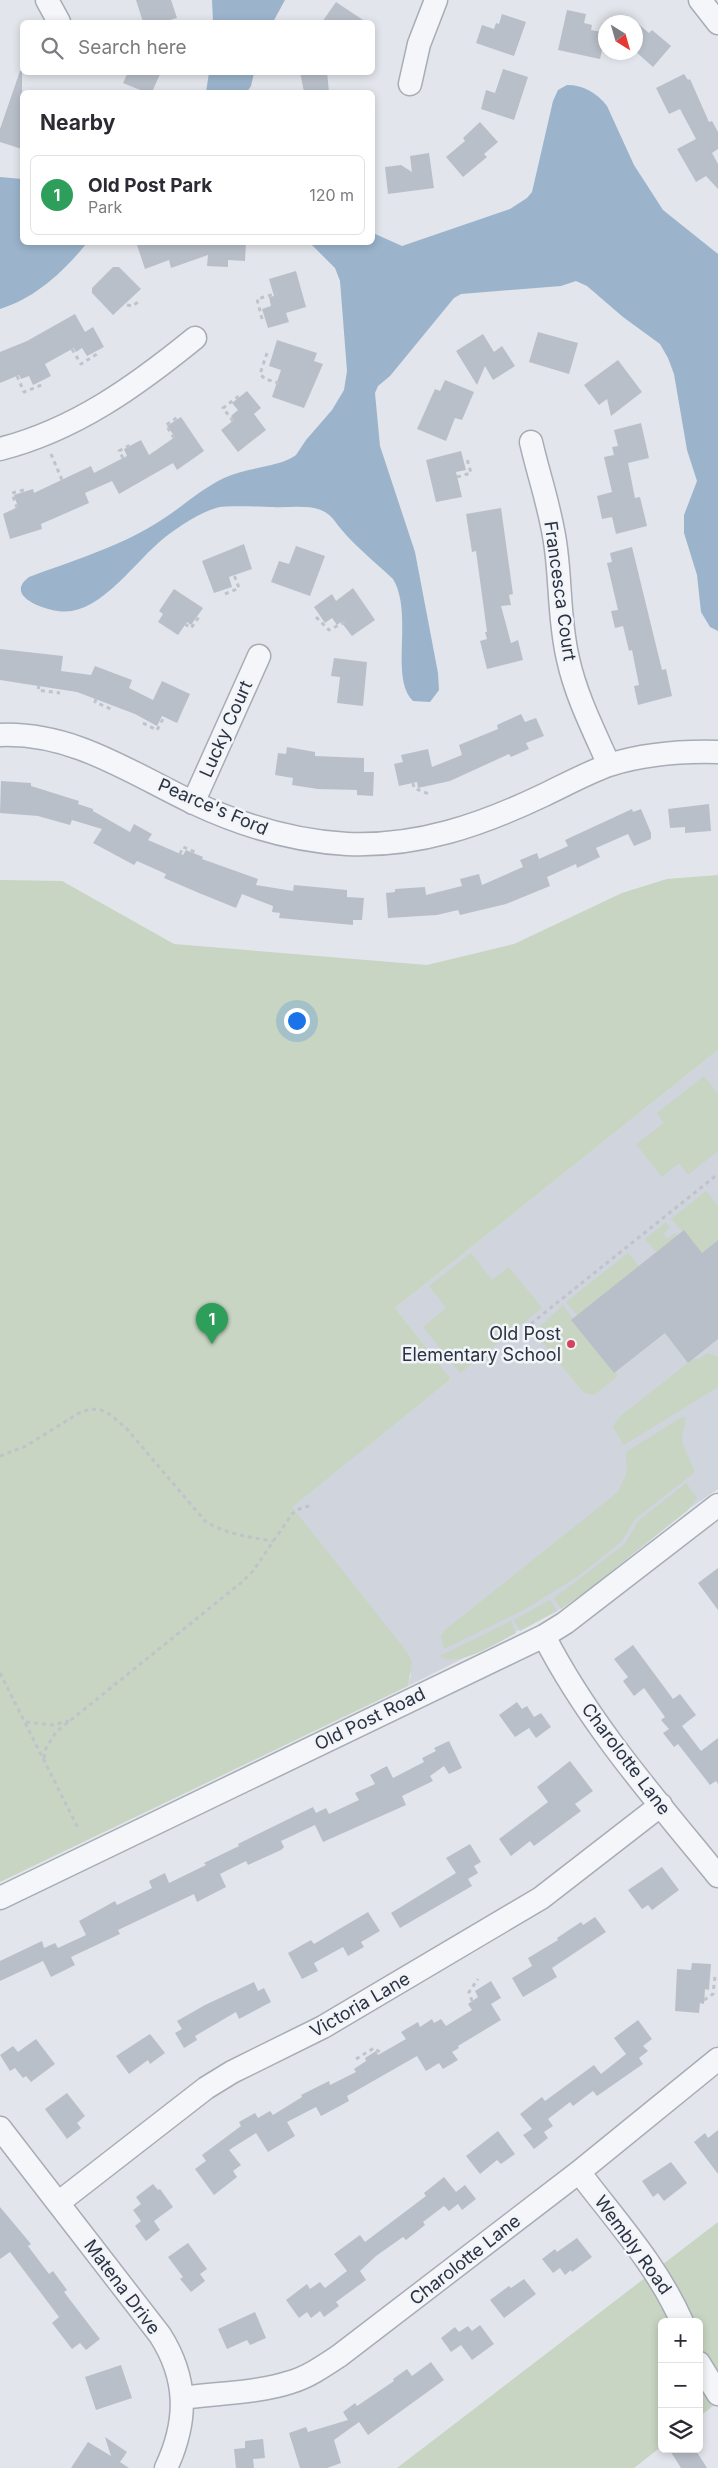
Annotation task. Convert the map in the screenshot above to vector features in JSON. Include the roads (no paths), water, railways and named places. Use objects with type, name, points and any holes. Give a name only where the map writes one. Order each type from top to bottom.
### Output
[{"type":"street","points":[[47,0],[59,20]]},
{"type":"street","points":[[410,84],[419,44],[436,0]]},
{"type":"street","points":[[700,0],[718,23]]},
{"type":"street","points":[[0,449],[41,436],[92,412],[145,379],[195,338]]},
{"type":"street","name":"Francesca Court","points":[[531,442],[553,529],[559,611],[568,662],[576,688],[609,766]]},
{"type":"street","name":"Lucky Court","points":[[193,803],[259,656]]},
{"type":"street","name":"Pearce's Ford","points":[[0,735],[18,734],[53,739],[86,749],[193,803],[241,823],[278,835],[332,842],[390,843],[426,838],[462,829],[496,817],[609,766],[653,755],[695,751],[718,752]]},
{"type":"street","name":"Old Post Road","points":[[0,1898],[544,1636],[565,1623],[718,1505]]},
{"type":"street","name":"Charolotte Lane","points":[[544,1636],[576,1693],[660,1805],[718,1876]]},
{"type":"street","name":"Victoria Lane","points":[[58,2203],[206,2088],[232,2072],[323,2027],[533,1903],[660,1805]]},
{"type":"street","name":"Charolotte Lane","points":[[182,2398],[268,2387],[291,2382],[317,2371],[579,2172],[718,2058]]},
{"type":"street","name":"Matena Drive","points":[[0,2128],[164,2341],[171,2354],[179,2375],[182,2398],[181,2423],[166,2468]]},
{"type":"street","name":"Wembly Road","points":[[579,2172],[653,2267],[670,2295],[680,2318]]},
{"type":"street","points":[[703,2370],[718,2394]]},
{"type":"water","points":[[212,0],[285,0],[274,20],[213,20]]},
{"type":"water","points":[[209,75],[254,75],[248,90],[206,90]]},
{"type":"water","points":[[567,85],[573,85],[584,88],[603,101],[634,165],[663,210],[718,254],[718,631],[710,627],[701,612],[697,575],[684,533],[684,515],[697,481],[687,450],[674,374],[668,358],[660,344],[623,317],[587,286],[576,281],[561,286],[461,294],[454,298],[390,376],[378,386],[375,393],[380,446],[415,552],[438,673],[439,690],[430,702],[413,701],[406,691],[402,662],[402,610],[399,593],[393,579],[353,542],[330,516],[313,508],[235,506],[209,510],[170,534],[101,597],[87,606],[73,611],[58,611],[44,608],[23,596],[22,584],[29,577],[93,554],[141,532],[224,478],[233,474],[280,463],[296,455],[306,440],[332,410],[344,390],[347,371],[340,281],[335,268],[312,245],[375,245],[375,234],[402,246],[510,209],[527,198],[532,192],[553,101],[558,90]]},
{"type":"water","points":[[0,177],[20,179],[20,245],[85,245],[69,264],[37,291],[0,309]]},
{"type":"place","name":"Old Post Park","points":[[212,1344]]},
{"type":"place","name":"Old Post Elementary School","points":[[571,1344]]}]
